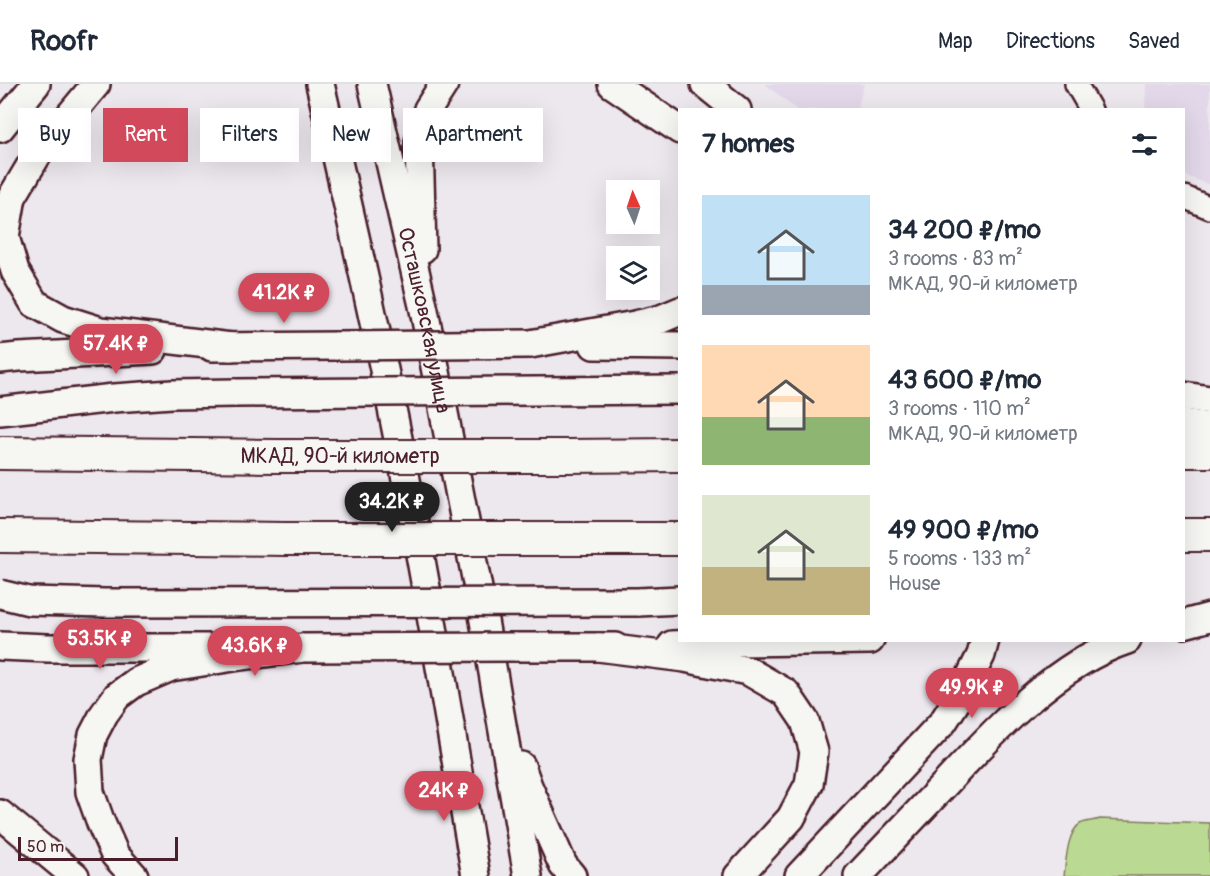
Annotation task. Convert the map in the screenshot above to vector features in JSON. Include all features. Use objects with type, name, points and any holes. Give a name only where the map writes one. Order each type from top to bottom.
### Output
[{"type":"highway","points":[[1185,451],[1210,451]]},
{"type":"highway","name":"МКАД, 90-й километр","points":[[0,453],[278,456],[678,455]]},
{"type":"highway","points":[[1185,535],[1210,535]]},
{"type":"highway","points":[[0,536],[678,539]]},
{"type":"main road","points":[[0,128],[36,84]]},
{"type":"main road","points":[[96,84],[36,155],[12,197],[5,237],[15,271],[34,303],[63,319],[101,331],[231,346]]},
{"type":"main road","points":[[300,84],[369,299]]},
{"type":"main road","points":[[320,84],[389,396],[476,876]]},
{"type":"main road","name":"Осташковская улица","points":[[372,84],[424,310],[482,609],[528,876]]},
{"type":"main road","points":[[424,310],[419,142],[428,109],[444,84]]},
{"type":"main road","points":[[612,84],[678,129]]},
{"type":"main road","points":[[705,84],[735,108]]},
{"type":"main road","points":[[574,340],[662,319],[678,311]]},
{"type":"main road","points":[[0,359],[231,346],[530,344],[574,340],[678,346]]},
{"type":"main road","points":[[0,411],[172,394],[678,390]]},
{"type":"main road","points":[[1185,396],[1210,400]]},
{"type":"main road","points":[[1185,423],[1210,427]]},
{"type":"main road","points":[[1185,548],[1210,544]]},
{"type":"main road","points":[[0,594],[29,601],[105,603],[678,600]]},
{"type":"main road","points":[[1185,612],[1210,610]]},
{"type":"main road","points":[[1185,624],[1210,617]]},
{"type":"main road","points":[[0,646],[48,648],[598,647],[640,649],[736,642]]},
{"type":"main road","points":[[799,876],[943,722],[963,691],[981,655],[984,642]]},
{"type":"main road","points":[[858,876],[986,741],[1039,692],[1081,661],[1123,642]]},
{"type":"main road","points":[[134,876],[115,855],[90,792],[88,759],[93,735],[117,696],[136,682],[171,667],[303,648]]},
{"type":"main road","points":[[640,649],[748,671],[786,693],[805,721],[814,752],[809,784],[791,818],[738,876]]},
{"type":"main road","points":[[498,702],[528,786],[563,865],[572,876]]},
{"type":"main road","points":[[456,760],[459,838],[457,876]]},
{"type":"main road","points":[[0,814],[75,876]]},
{"type":"lane","points":[[1076,84],[1090,108]]},
{"type":"lane","points":[[1185,197],[1210,208]]},
{"type":"shaded area","points":[[765,84],[864,84],[857,108],[795,108]]},
{"type":"shaded area","points":[[1146,84],[1210,84],[1210,185],[1185,175],[1185,108],[1145,108]]},
{"type":"green space","points":[[1100,819],[1210,823],[1210,876],[1064,876],[1072,834],[1080,824]]}]
